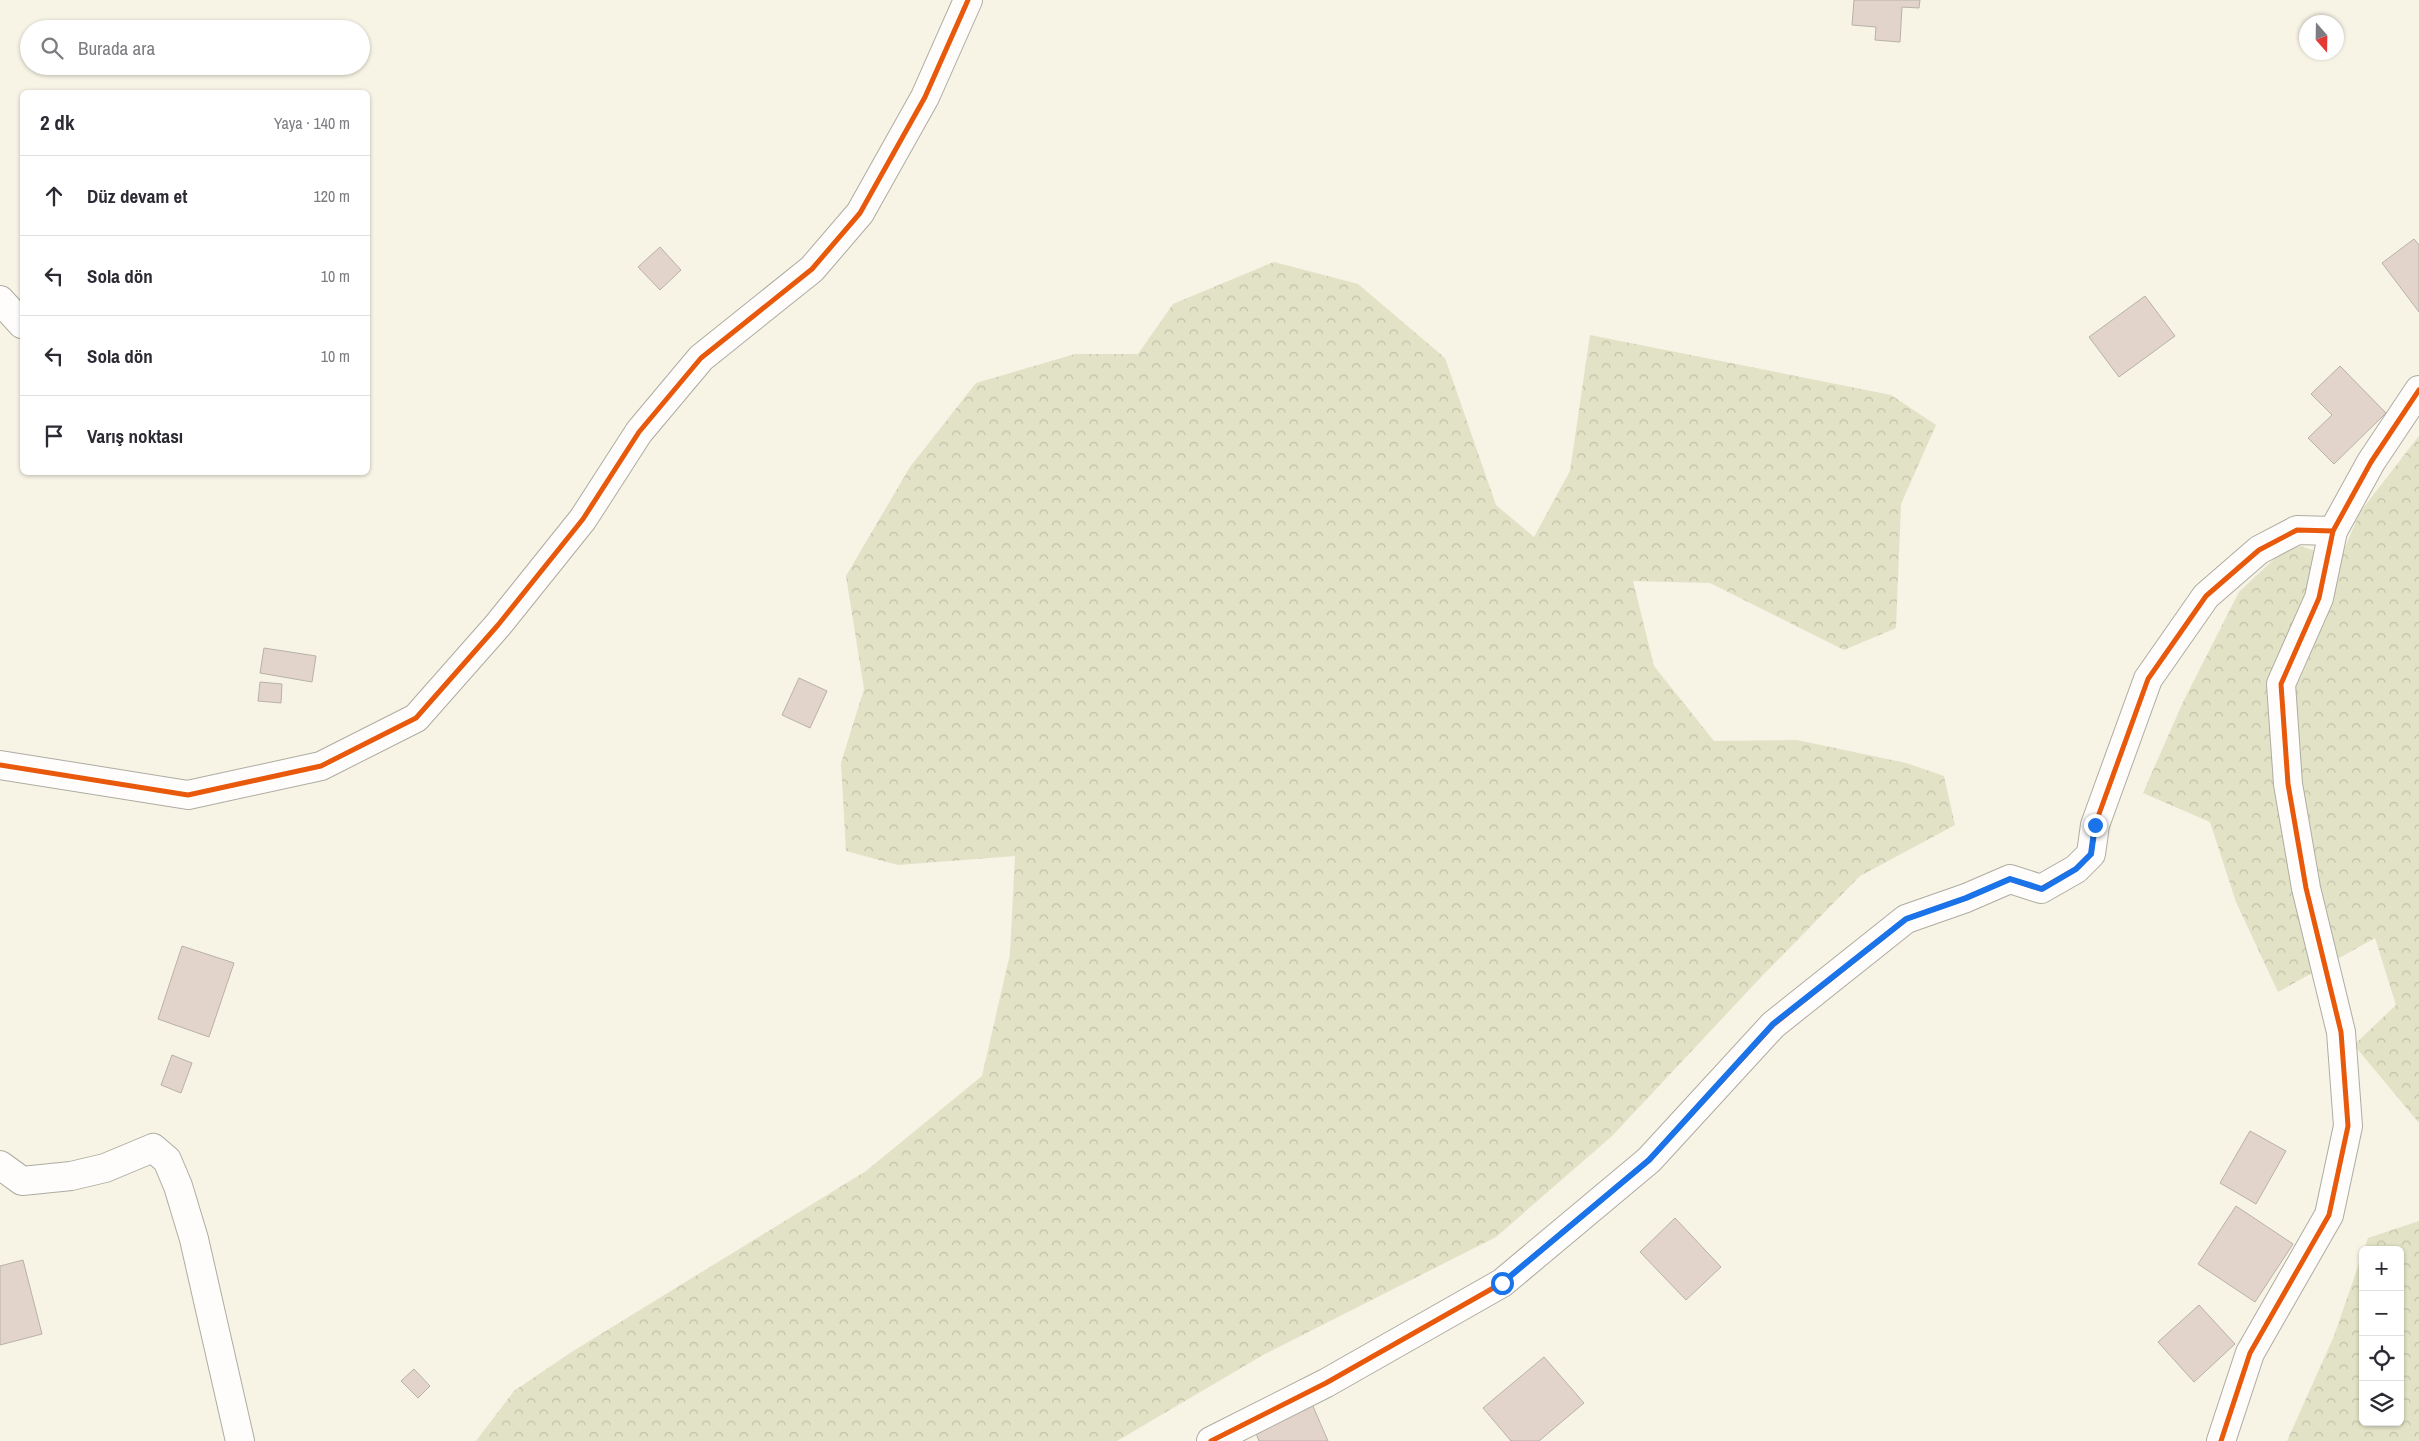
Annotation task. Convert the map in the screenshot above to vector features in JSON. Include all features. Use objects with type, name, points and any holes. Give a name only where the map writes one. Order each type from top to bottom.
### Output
[{"type":"street","points":[[0,765],[188,795],[321,766],[416,718],[498,625],[577,527],[639,432],[701,358],[812,269],[860,213],[925,98],[968,0]]},
{"type":"street","points":[[0,300],[20,322]]},
{"type":"street","points":[[2221,1441],[2250,1353],[2328,1215],[2348,1126],[2341,1032],[2306,888],[2288,784],[2281,684],[2319,598],[2333,531],[2370,462],[2419,390]]},
{"type":"street","points":[[1211,1441],[1326,1383],[1502,1283],[1649,1160],[1773,1024],[1906,919],[1966,898],[2010,879],[2042,889],[2076,869],[2091,854],[2095,825],[2148,679],[2206,596],[2259,550],[2297,530],[2333,531]]},
{"type":"street","points":[[0,1165],[22,1181],[71,1176],[105,1168],[152,1148],[168,1160],[194,1239],[240,1441]]},
{"type":"green space","points":[[1274,262],[1358,284],[1445,358],[1496,505],[1534,537],[1570,471],[1590,335],[1891,395],[1936,425],[1901,504],[1896,628],[1844,650],[1710,583],[1633,581],[1654,666],[1714,741],[1797,740],[1906,763],[1944,776],[1955,825],[1860,876],[1763,975],[1612,1136],[1496,1237],[1263,1355],[1117,1441],[476,1441],[514,1391],[570,1353],[866,1171],[982,1076],[1010,954],[1015,856],[898,865],[846,851],[841,763],[864,689],[846,576],[910,467],[976,383],[1075,354],[1138,354],[1173,304]]},
{"type":"green space","points":[[2419,436],[2419,1123],[2354,1045],[2396,1005],[2375,938],[2278,992],[2236,902],[2210,822],[2143,793],[2183,702],[2239,592],[2291,543],[2340,559],[2360,512]]},
{"type":"green space","points":[[2419,1221],[2419,1441],[2287,1441],[2334,1336],[2359,1264],[2359,1426],[2404,1426],[2404,1246],[2365,1246],[2368,1238]]},
{"type":"building","points":[[1854,0],[1920,0],[1919,8],[1902,7],[1900,42],[1875,40],[1876,27],[1852,25]]},
{"type":"building","points":[[2414,239],[2419,245],[2419,312],[2382,263]]},
{"type":"building","points":[[660,247],[681,270],[660,290],[638,267]]},
{"type":"building","points":[[2145,296],[2175,336],[2119,377],[2089,337]]},
{"type":"building","points":[[2340,366],[2386,413],[2334,464],[2308,438],[2332,415],[2311,394]]},
{"type":"building","points":[[264,648],[316,656],[312,682],[260,673]]},
{"type":"building","points":[[799,678],[827,691],[810,728],[782,715]]},
{"type":"building","points":[[260,682],[282,684],[281,703],[258,701]]},
{"type":"building","points":[[182,946],[234,963],[209,1037],[158,1019]]},
{"type":"building","points":[[172,1055],[192,1063],[181,1093],[161,1085]]},
{"type":"building","points":[[2250,1131],[2286,1151],[2256,1204],[2220,1183]]},
{"type":"building","points":[[2236,1206],[2293,1244],[2255,1302],[2198,1264]]},
{"type":"building","points":[[1675,1218],[1721,1267],[1686,1300],[1640,1252]]},
{"type":"building","points":[[23,1260],[42,1334],[0,1345],[0,1266]]},
{"type":"building","points":[[2199,1305],[2235,1344],[2194,1382],[2158,1342]]},
{"type":"building","points":[[1544,1357],[1584,1403],[1539,1441],[1511,1441],[1483,1408]]},
{"type":"building","points":[[414,1369],[430,1386],[418,1398],[401,1381]]},
{"type":"building","points":[[1312,1404],[1328,1441],[1259,1441],[1254,1428]]},
{"type":"cycle path","points":[[0,765],[188,795],[321,766],[416,718],[498,625],[583,519],[639,432],[701,358],[812,269],[860,213],[925,97],[968,0]]},
{"type":"cycle path","points":[[2221,1441],[2250,1353],[2329,1215],[2348,1126],[2341,1032],[2306,888],[2288,784],[2281,684],[2319,598],[2333,531],[2371,462],[2419,390]]},
{"type":"cycle path","points":[[1211,1441],[1326,1383],[1502,1283],[1649,1160],[1773,1025],[1906,919],[1966,898],[2010,879],[2041,889],[2076,869],[2091,854],[2095,825],[2148,679],[2206,596],[2259,550],[2297,530],[2333,531]]},
{"type":"route","points":[[1502,1283],[1649,1160],[1773,1024],[1906,919],[1966,898],[2010,879],[2042,889],[2076,869],[2091,854],[2095,825]]}]
